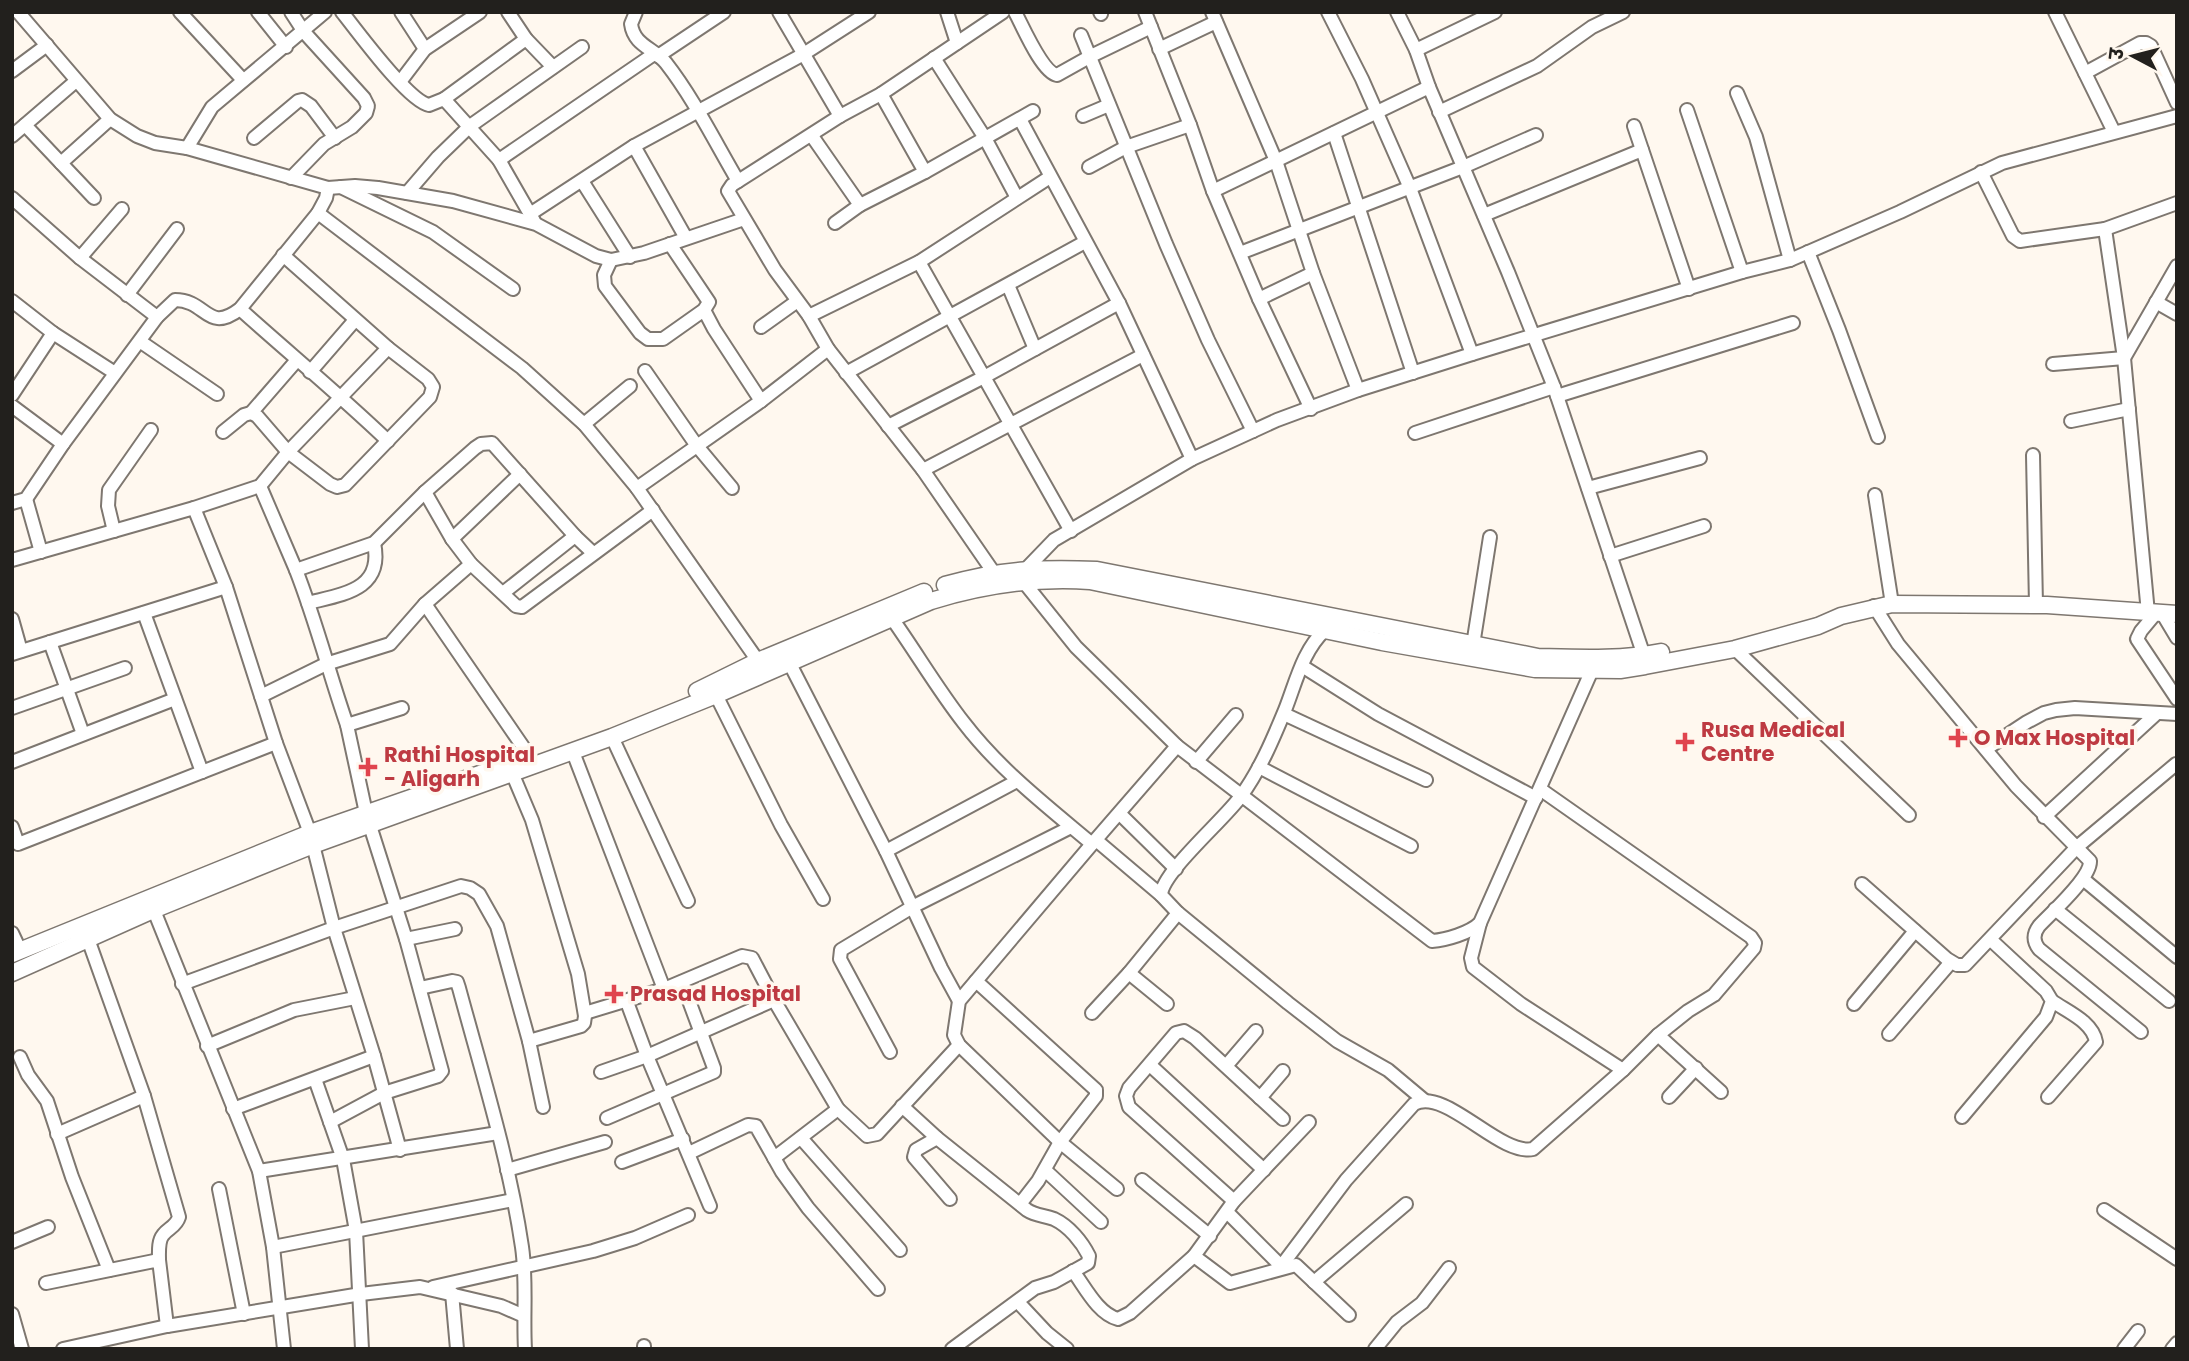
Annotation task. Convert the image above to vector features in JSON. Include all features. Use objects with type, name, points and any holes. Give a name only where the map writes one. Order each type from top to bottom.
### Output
[{"type":"street","points":[[18,12],[110,119],[137,136],[155,143],[187,148],[291,178],[334,187],[433,232],[513,289]]},
{"type":"street","points":[[180,12],[243,80]]},
{"type":"street","points":[[258,12],[286,47]]},
{"type":"street","points":[[291,12],[304,32],[364,98],[368,106],[366,113],[359,120],[324,144],[291,178]]},
{"type":"street","points":[[187,148],[212,107],[325,12]]},
{"type":"street","points":[[342,12],[400,82],[425,104],[444,99],[526,39]]},
{"type":"street","points":[[401,12],[425,49]]},
{"type":"street","points":[[400,82],[425,49],[480,12]]},
{"type":"street","points":[[508,12],[526,39],[553,67]]},
{"type":"street","points":[[499,160],[723,12]]},
{"type":"street","points":[[779,12],[840,116]]},
{"type":"street","points":[[947,12],[957,43]]},
{"type":"street","points":[[994,573],[923,470],[828,349],[728,191],[737,181],[840,116],[881,94],[1003,12]]},
{"type":"street","points":[[1015,12],[1052,75],[1060,75],[1091,56],[1151,27]]},
{"type":"street","points":[[1145,12],[1213,191],[1259,299],[1311,409]]},
{"type":"street","points":[[1328,12],[1362,79],[1410,188],[1472,354]]},
{"type":"street","points":[[1397,12],[1416,50],[1439,112],[1555,391],[1644,656]]},
{"type":"street","points":[[1416,50],[1496,12]]},
{"type":"street","points":[[1439,112],[1537,66],[1592,27],[1623,12]]},
{"type":"street","points":[[2055,12],[2114,132]]},
{"type":"street","points":[[533,219],[634,146],[802,55],[864,13]]},
{"type":"street","points":[[637,14],[631,24],[634,35],[644,48],[667,65],[737,181]]},
{"type":"street","points":[[1159,49],[1214,17],[1276,161],[1313,273],[1358,390]]},
{"type":"street","points":[[1081,35],[1208,340],[1253,432]]},
{"type":"street","points":[[2085,73],[2140,43],[2146,43],[2151,46],[2177,103]]},
{"type":"street","points":[[12,71],[47,45]]},
{"type":"street","points":[[407,193],[470,126],[582,47]]},
{"type":"street","points":[[934,58],[985,138],[1017,198]]},
{"type":"street","points":[[12,136],[76,80]]},
{"type":"street","points":[[1213,191],[1429,87]]},
{"type":"street","points":[[1737,93],[1756,138],[1790,260]]},
{"type":"street","points":[[881,94],[925,172]]},
{"type":"street","points":[[444,99],[499,160],[533,219]]},
{"type":"street","points":[[254,138],[302,100],[311,106],[335,138]]},
{"type":"street","points":[[1083,116],[1109,105]]},
{"type":"street","points":[[1687,110],[1742,272]]},
{"type":"street","points":[[835,223],[860,205],[1033,111]]},
{"type":"street","points":[[1025,575],[1054,540],[1192,459],[1358,390],[1742,272],[1790,260],[2012,160],[2177,116]]},
{"type":"street","points":[[61,163],[110,119]]},
{"type":"street","points":[[1020,119],[1119,303],[1192,459]]},
{"type":"street","points":[[25,125],[94,198]]},
{"type":"street","points":[[1089,167],[1126,147],[1190,125]]},
{"type":"street","points":[[1634,126],[1689,289]]},
{"type":"street","points":[[1334,133],[1413,373]]},
{"type":"street","points":[[1240,253],[1463,167],[1536,135]]},
{"type":"street","points":[[812,136],[860,205]]},
{"type":"street","points":[[634,146],[686,238]]},
{"type":"street","points":[[1483,215],[1642,150]]},
{"type":"street","points":[[1981,172],[2017,240],[2105,229],[2177,203]]},
{"type":"street","points":[[808,316],[919,261],[1050,177]]},
{"type":"street","points":[[582,181],[630,257]]},
{"type":"street","points":[[334,187],[355,186],[407,193],[533,219],[596,256],[611,260],[630,257],[744,219]]},
{"type":"street","points":[[12,503],[26,499],[63,444],[157,317],[175,300],[193,303],[212,317],[221,320],[228,318],[240,309],[318,213],[334,187]]},
{"type":"street","points":[[12,198],[80,258],[157,317]]},
{"type":"street","points":[[80,258],[122,209]]},
{"type":"street","points":[[318,213],[522,368],[584,424],[637,488],[758,661]]},
{"type":"street","points":[[127,295],[177,229]]},
{"type":"street","points":[[2105,229],[2129,409],[2161,613],[2177,638]]},
{"type":"street","points":[[846,373],[1085,242]]},
{"type":"street","points":[[611,260],[604,275],[605,286],[640,333],[648,339],[663,339],[708,306],[708,298],[670,244]]},
{"type":"street","points":[[1808,252],[1878,438]]},
{"type":"street","points":[[251,413],[257,416],[288,452],[337,487],[345,485],[388,441],[430,397],[433,387],[428,379],[355,320],[283,255]]},
{"type":"street","points":[[919,261],[1071,531]]},
{"type":"street","points":[[2124,358],[2177,266]]},
{"type":"street","points":[[1259,299],[1313,273]]},
{"type":"street","points":[[1008,285],[1035,349]]},
{"type":"street","points":[[12,300],[53,333],[115,373]]},
{"type":"street","points":[[761,327],[796,302]]},
{"type":"street","points":[[2156,302],[2177,314]]},
{"type":"street","points":[[888,426],[1119,303]]},
{"type":"street","points":[[240,309],[388,441]]},
{"type":"street","points":[[704,310],[714,330],[761,401]]},
{"type":"street","points":[[310,372],[355,320]]},
{"type":"street","points":[[1415,433],[1793,323]]},
{"type":"street","points":[[12,395],[53,333]]},
{"type":"street","points":[[141,342],[217,394]]},
{"type":"street","points":[[12,560],[194,508],[260,486],[288,452],[388,348]]},
{"type":"street","points":[[637,488],[761,401],[828,349]]},
{"type":"street","points":[[923,470],[1143,355]]},
{"type":"street","points":[[2053,364],[2124,358]]},
{"type":"street","points":[[223,432],[244,415],[251,413],[297,360]]},
{"type":"street","points":[[645,371],[697,446],[732,488]]},
{"type":"street","points":[[584,424],[630,386]]},
{"type":"street","points":[[12,406],[63,444]]},
{"type":"street","points":[[2071,421],[2129,409]]},
{"type":"street","points":[[114,531],[108,506],[109,490],[151,430]]},
{"type":"street","points":[[296,570],[374,543],[425,492],[475,448],[487,442],[497,446],[593,553]]},
{"type":"street","points":[[2033,455],[2036,605]]},
{"type":"street","points":[[1588,488],[1700,458]]},
{"type":"street","points":[[452,539],[520,474]]},
{"type":"street","points":[[260,486],[318,629],[326,663],[347,725],[368,819],[406,939],[442,1071],[438,1076],[384,1093],[330,1122]]},
{"type":"street","points":[[425,492],[452,539],[471,564],[516,606],[522,607],[653,510]]},
{"type":"street","points":[[1875,495],[1892,604]]},
{"type":"street","points":[[26,499],[41,552]]},
{"type":"street","points":[[194,508],[226,587],[276,743],[311,839],[334,928],[400,1150]]},
{"type":"street","points":[[1610,556],[1704,526]]},
{"type":"street","points":[[503,593],[575,536]]},
{"type":"street","points":[[1472,645],[1490,537]]},
{"type":"street","points":[[308,603],[341,595],[360,587],[370,578],[377,555],[374,543]]},
{"type":"street","points":[[261,696],[326,663],[390,644],[425,604],[471,564]]},
{"type":"street","points":[[12,933],[16,952],[151,903],[311,839],[603,730],[712,685],[758,661],[927,591],[1025,575],[1097,570],[1538,657],[1644,656],[1732,638],[1814,617],[1841,615]]},
{"type":"street","points":[[368,819],[513,775],[612,737],[716,695],[994,573],[1090,581],[1393,645],[1535,669],[1620,670],[1645,666],[1735,649],[1818,626],[1841,615],[1892,604],[2036,605],[2161,613]]},
{"type":"street","points":[[1025,575],[1076,647],[1177,746],[1241,797],[1429,940],[1442,940],[1475,928],[1480,923]]},
{"type":"street","points":[[12,619],[17,653],[226,587]]},
{"type":"street","points":[[425,604],[530,757]]},
{"type":"street","points":[[1874,606],[1898,643],[1986,749],[2044,817],[2077,847],[2091,864],[2036,930],[2034,938],[2037,946],[2141,1032]]},
{"type":"street","points":[[144,613],[202,772]]},
{"type":"street","points":[[2161,613],[2141,631],[2137,639],[2177,699]]},
{"type":"street","points":[[891,617],[963,723],[1017,780],[1071,827],[1161,895],[1178,913],[1338,1041],[1388,1070],[1426,1101],[1449,1110],[1508,1145],[1529,1150],[1541,1144],[1658,1035],[1714,995],[1754,948],[1755,943],[1751,937],[1538,793],[1378,714],[1302,666]]},
{"type":"street","points":[[1161,895],[1164,884],[1176,869],[1241,797],[1259,767],[1312,643],[1325,630]]},
{"type":"street","points":[[50,642],[83,734]]},
{"type":"street","points":[[1735,649],[1909,815]]},
{"type":"street","points":[[789,662],[914,906],[941,968],[960,1001]]},
{"type":"street","points":[[12,708],[125,668]]},
{"type":"street","points":[[1592,670],[1480,923],[1471,958],[1473,967],[1513,998],[1622,1070]]},
{"type":"street","points":[[716,695],[781,825],[823,899]]},
{"type":"street","points":[[12,762],[175,699]]},
{"type":"street","points":[[347,725],[402,708]]},
{"type":"street","points":[[1986,749],[2027,722],[2056,710],[2075,708],[2177,714]]},
{"type":"street","points":[[2044,817],[2157,713]]},
{"type":"street","points":[[1283,714],[1426,780]]},
{"type":"street","points":[[1196,762],[1236,715]]},
{"type":"street","points":[[612,737],[688,901]]},
{"type":"street","points":[[12,827],[18,844],[276,743]]},
{"type":"street","points":[[1117,1189],[1060,1142],[959,1045],[954,1029],[960,1001],[1177,746]]},
{"type":"street","points":[[573,752],[664,989]]},
{"type":"street","points":[[1861,884],[1951,962],[1965,965],[2077,847],[2176,764]]},
{"type":"street","points":[[1259,767],[1411,846]]},
{"type":"street","points":[[513,775],[536,833],[578,974],[585,1013],[581,1026],[529,1041]]},
{"type":"street","points":[[886,851],[1017,780]]},
{"type":"street","points":[[1120,814],[1176,869]]},
{"type":"street","points":[[890,1052],[839,955],[843,949],[914,906],[1071,827]]},
{"type":"street","points":[[2082,878],[2177,957]]},
{"type":"street","points":[[182,984],[396,906],[455,887],[470,887],[479,894],[497,926],[529,1041],[543,1107]]},
{"type":"street","points":[[12,973],[88,939],[151,903]]},
{"type":"street","points":[[151,903],[259,1171],[281,1307],[285,1349]]},
{"type":"street","points":[[2054,909],[2169,1001]]},
{"type":"street","points":[[1092,1013],[1178,913]]},
{"type":"street","points":[[406,939],[455,929]]},
{"type":"street","points":[[1854,1004],[1915,931]]},
{"type":"street","points":[[88,939],[144,1096],[179,1217],[176,1226],[164,1233],[160,1240],[159,1259],[167,1326]]},
{"type":"street","points":[[1991,940],[2046,991],[2052,1002],[2085,1023],[2094,1034],[2096,1042],[2048,1097]]},
{"type":"street","points":[[585,1013],[627,1002],[742,956],[748,956],[754,960],[774,1000],[838,1109],[863,1133],[871,1136],[877,1134],[959,1045]]},
{"type":"street","points":[[1889,1034],[1951,962]]},
{"type":"street","points":[[1129,973],[1167,1004]]},
{"type":"street","points":[[420,988],[451,981],[458,984],[513,1200],[524,1267],[525,1349]]},
{"type":"street","points":[[976,981],[1096,1088],[1096,1096],[1060,1142],[1045,1170],[1020,1204]]},
{"type":"street","points":[[607,1118],[714,1072],[715,1068],[682,982]]},
{"type":"street","points":[[207,1046],[294,1010],[355,998]]},
{"type":"street","points":[[601,1072],[647,1056],[774,1000]]},
{"type":"street","points":[[627,1002],[710,1206]]},
{"type":"street","points":[[1962,1117],[2046,1017],[2052,1002]]},
{"type":"street","points":[[1280,1267],[1231,1206],[1127,1104],[1127,1091],[1180,1031],[1195,1038],[1283,1119]]},
{"type":"street","points":[[1226,1066],[1256,1031]]},
{"type":"street","points":[[1658,1035],[1721,1092]]},
{"type":"street","points":[[233,1109],[374,1056]]},
{"type":"street","points":[[20,1057],[47,1101],[109,1270]]},
{"type":"street","points":[[1150,1065],[1264,1170]]},
{"type":"street","points":[[1669,1097],[1696,1068]]},
{"type":"street","points":[[1260,1098],[1283,1071]]},
{"type":"street","points":[[315,1079],[343,1159],[356,1231],[362,1349]]},
{"type":"street","points":[[57,1134],[144,1096]]},
{"type":"street","points":[[1280,1267],[1368,1155],[1414,1104],[1426,1101]]},
{"type":"street","points":[[902,1106],[937,1138],[1033,1214],[1059,1222],[1079,1240],[1089,1261],[1054,1282],[1035,1288],[952,1349]]},
{"type":"street","points":[[774,1158],[838,1109]]},
{"type":"street","points":[[1073,1271],[1108,1315],[1118,1319],[1130,1313],[1194,1256],[1231,1206],[1309,1122]]},
{"type":"street","points":[[689,1153],[751,1124],[757,1127],[774,1158],[808,1208],[878,1289]]},
{"type":"street","points":[[259,1171],[498,1133]]},
{"type":"street","points":[[801,1138],[900,1250]]},
{"type":"street","points":[[937,1138],[916,1150],[914,1156],[950,1199]]},
{"type":"street","points":[[622,1162],[682,1139]]},
{"type":"street","points":[[507,1170],[605,1142]]},
{"type":"street","points":[[1045,1170],[1101,1222]]},
{"type":"street","points":[[1142,1180],[1210,1236]]},
{"type":"street","points":[[219,1189],[244,1314]]},
{"type":"street","points":[[272,1247],[513,1200]]},
{"type":"street","points":[[1314,1282],[1406,1204]]},
{"type":"street","points":[[2104,1210],[2177,1259]]},
{"type":"street","points":[[63,1349],[94,1345],[167,1326],[281,1307],[361,1294],[430,1288],[593,1251],[635,1238],[688,1215]]},
{"type":"street","points":[[12,1242],[48,1227]]},
{"type":"street","points":[[1194,1256],[1230,1283],[1280,1267],[1296,1265],[1349,1315]]},
{"type":"street","points":[[46,1283],[159,1259]]},
{"type":"street","points":[[1375,1349],[1397,1322],[1422,1303],[1449,1268]]},
{"type":"street","points":[[430,1288],[501,1306],[524,1316]]},
{"type":"street","points":[[452,1293],[457,1349]]},
{"type":"street","points":[[1018,1302],[1047,1333],[1067,1349]]},
{"type":"street","points":[[13,1316],[22,1349]]},
{"type":"street","points":[[2123,1349],[2138,1331]]},
{"type":"street","points":[[2172,1349],[2177,1343]]},
{"type":"place","name":"O Max Hospital","points":[[1958,738]]},
{"type":"place","name":"Rusa Medical Centre","points":[[1685,742]]},
{"type":"place","name":"Rathi Hospital - Aligarh","points":[[368,767]]},
{"type":"place","name":"Prasad Hospital","points":[[614,994]]}]
